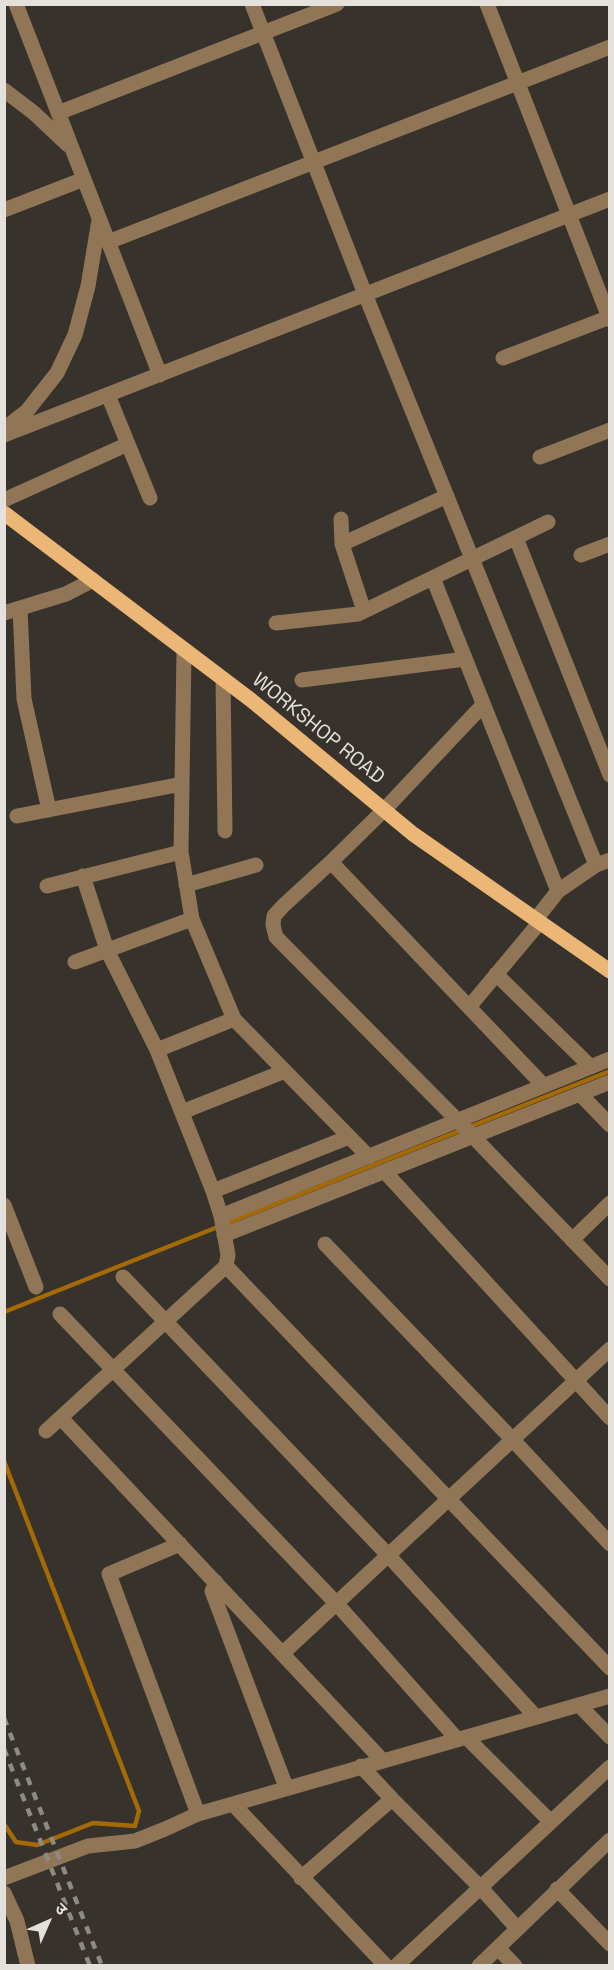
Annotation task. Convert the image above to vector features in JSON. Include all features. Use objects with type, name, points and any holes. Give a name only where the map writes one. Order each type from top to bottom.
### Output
[{"type":"main road","name":"WORKSHOP ROAD","points":[[4,513],[223,679],[413,834],[609,971]]},
{"type":"street","points":[[16,4],[160,375]]},
{"type":"street","points":[[252,4],[364,294],[472,559],[603,862],[558,891],[538,921],[469,1007]]},
{"type":"street","points":[[58,113],[337,4]]},
{"type":"street","points":[[487,4],[609,318],[503,358]]},
{"type":"street","points":[[108,242],[609,47]]},
{"type":"street","points":[[4,90],[34,113],[72,149]]},
{"type":"street","points":[[4,210],[84,179]]},
{"type":"street","points":[[4,435],[609,199]]},
{"type":"street","points":[[4,429],[27,411],[57,373],[75,335],[88,286],[99,218]]},
{"type":"street","points":[[108,395],[150,498]]},
{"type":"street","points":[[540,457],[609,430]]},
{"type":"street","points":[[4,500],[128,444]]},
{"type":"street","points":[[342,544],[447,496]]},
{"type":"street","points":[[341,519],[342,544],[364,611]]},
{"type":"street","points":[[276,623],[358,614],[548,522]]},
{"type":"street","points":[[516,537],[609,775]]},
{"type":"street","points":[[581,555],[609,544]]},
{"type":"street","points":[[433,578],[558,891]]},
{"type":"street","points":[[4,613],[66,594],[93,580]]},
{"type":"street","points":[[20,608],[24,699],[49,810]]},
{"type":"street","points":[[184,650],[181,852],[192,920],[234,1019],[369,1157]]},
{"type":"street","points":[[302,680],[465,659]]},
{"type":"street","points":[[223,679],[225,831]]},
{"type":"street","points":[[483,705],[384,810],[274,916],[273,925],[276,937],[466,1128],[609,1279]]},
{"type":"street","points":[[17,816],[182,784]]},
{"type":"street","points":[[46,886],[181,852]]},
{"type":"street","points":[[331,862],[544,1086]]},
{"type":"street","points":[[186,885],[256,865]]},
{"type":"street","points":[[46,1431],[226,1266],[228,1255],[213,1191],[157,1050],[107,950],[83,876]]},
{"type":"street","points":[[75,962],[192,920]]},
{"type":"street","points":[[496,974],[591,1067]]},
{"type":"street","points":[[157,1050],[234,1019]]},
{"type":"street","points":[[222,1225],[385,1172],[544,1086],[609,1059]]},
{"type":"street","points":[[182,1112],[285,1071]]},
{"type":"street","points":[[222,1225],[369,1157],[580,1094],[609,1082]]},
{"type":"street","points":[[580,1094],[609,1125]]},
{"type":"street","points":[[213,1191],[349,1137]]},
{"type":"street","points":[[385,1172],[609,1418]]},
{"type":"street","points":[[572,1240],[609,1203]]},
{"type":"street","points":[[4,1205],[36,1287]]},
{"type":"street","points":[[325,1244],[609,1544]]},
{"type":"street","points":[[226,1266],[609,1668]]},
{"type":"street","points":[[123,1277],[388,1555],[536,1717]]},
{"type":"street","points":[[60,1314],[462,1738],[551,1822]]},
{"type":"street","points":[[283,1653],[609,1349]]},
{"type":"street","points":[[60,1418],[382,1760]]},
{"type":"street","points":[[180,1544],[109,1574],[198,1814]]},
{"type":"street","points":[[216,1582],[212,1591],[286,1787]]},
{"type":"street","points":[[4,1878],[88,1846],[135,1841],[198,1814],[286,1787],[609,1696]]},
{"type":"street","points":[[579,1705],[609,1737]]},
{"type":"street","points":[[361,1766],[481,1888],[516,1928]]},
{"type":"street","points":[[396,1965],[609,1767]]},
{"type":"street","points":[[301,1878],[392,1799]]},
{"type":"street","points":[[233,1804],[386,1965]]},
{"type":"street","points":[[479,1965],[609,1840]]},
{"type":"street","points":[[557,1889],[609,1944]]},
{"type":"street","points":[[4,1893],[17,1921],[27,1965]]},
{"type":"street","points":[[498,1948],[515,1965]]},
{"type":"waterway","points":[[4,1312],[610,1071]]},
{"type":"waterway","points":[[4,1461],[139,1811],[135,1826],[93,1823],[37,1845],[16,1842],[4,1824]]},
{"type":"railway","points":[[4,1718],[102,1966]]},
{"type":"railway","points":[[4,1749],[90,1966]]}]
